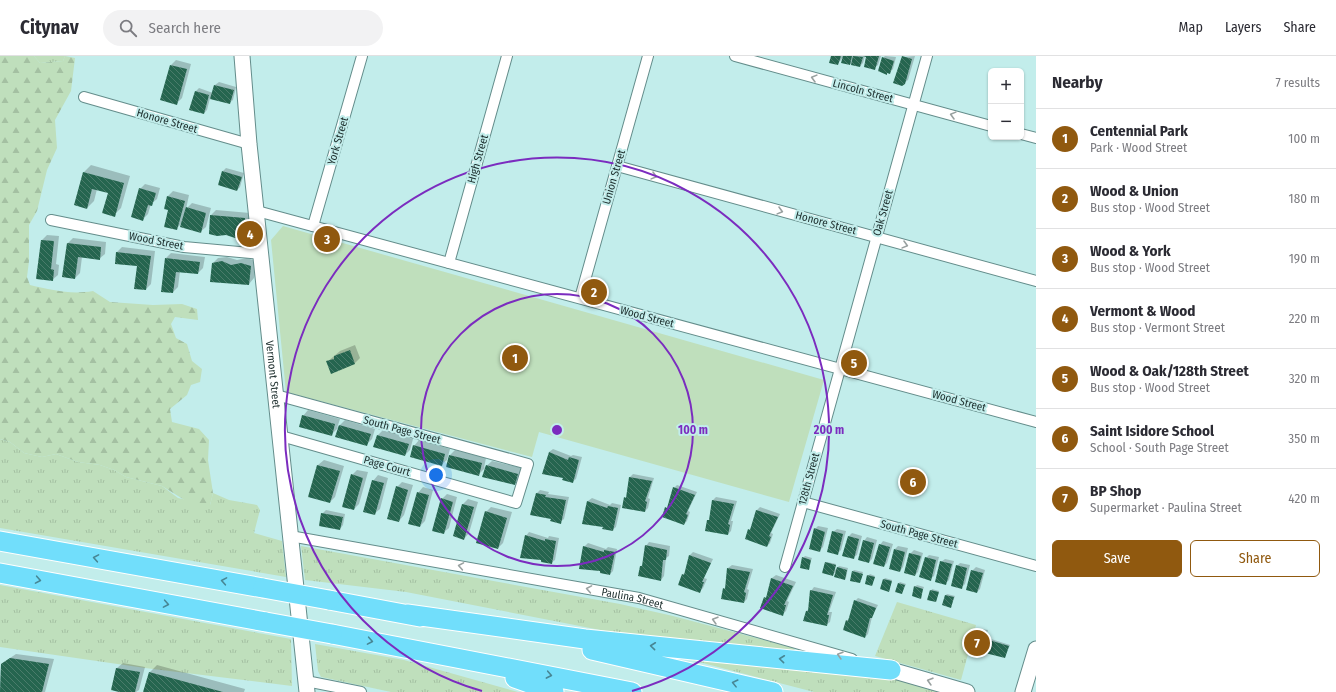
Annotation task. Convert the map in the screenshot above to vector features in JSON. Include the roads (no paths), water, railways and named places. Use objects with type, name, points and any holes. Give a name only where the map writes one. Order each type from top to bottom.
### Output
[{"type":"highway","points":[[0,541],[407,614],[602,652],[773,692]]},
{"type":"highway","points":[[0,573],[456,657],[632,692]]},
{"type":"highway","points":[[407,614],[585,639],[891,670]]},
{"type":"highway","points":[[456,657],[554,692]]},
{"type":"street","name":"Vermont Street","points":[[242,56],[249,144],[262,254],[306,686]]},
{"type":"street","name":"York Street","points":[[314,226],[362,56]]},
{"type":"street","name":"High Street","points":[[449,262],[507,56]]},
{"type":"street","name":"Union Street","points":[[580,298],[648,56]]},
{"type":"street","name":"Lincoln Street","points":[[735,56],[988,125]]},
{"type":"street","name":"Oak Street","points":[[839,369],[927,56]]},
{"type":"street","name":"Honore Street","points":[[84,97],[249,144]]},
{"type":"street","points":[[1024,135],[1036,138]]},
{"type":"street","name":"Honore Street","points":[[617,166],[1036,281]]},
{"type":"street","name":"Wood Street","points":[[257,211],[1036,422]]},
{"type":"street","name":"Wood Street","points":[[51,220],[184,247],[262,254]]},
{"type":"street","name":"128th Street","points":[[785,567],[839,369]]},
{"type":"street","name":"South Page Street","points":[[276,396],[528,464],[516,503]]},
{"type":"street","name":"Page Court","points":[[280,436],[516,503]]},
{"type":"street","name":"South Page Street","points":[[803,502],[1036,566]]},
{"type":"street","name":"Paulina Street","points":[[290,536],[639,598],[968,692]]},
{"type":"street","points":[[1023,692],[1036,650]]},
{"type":"street","points":[[306,686],[361,692]]},
{"type":"place","name":"Vermont & Wood","points":[[250,234]]},
{"type":"place","name":"Wood & York","points":[[327,239]]},
{"type":"place","name":"Wood & Union","points":[[594,292]]},
{"type":"place","name":"Centennial Park","points":[[515,358]]},
{"type":"place","name":"Wood & Oak/128th Street","points":[[854,363]]},
{"type":"place","name":"Saint Isidore School","points":[[913,482]]},
{"type":"place","name":"BP Shop","points":[[977,643]]}]
